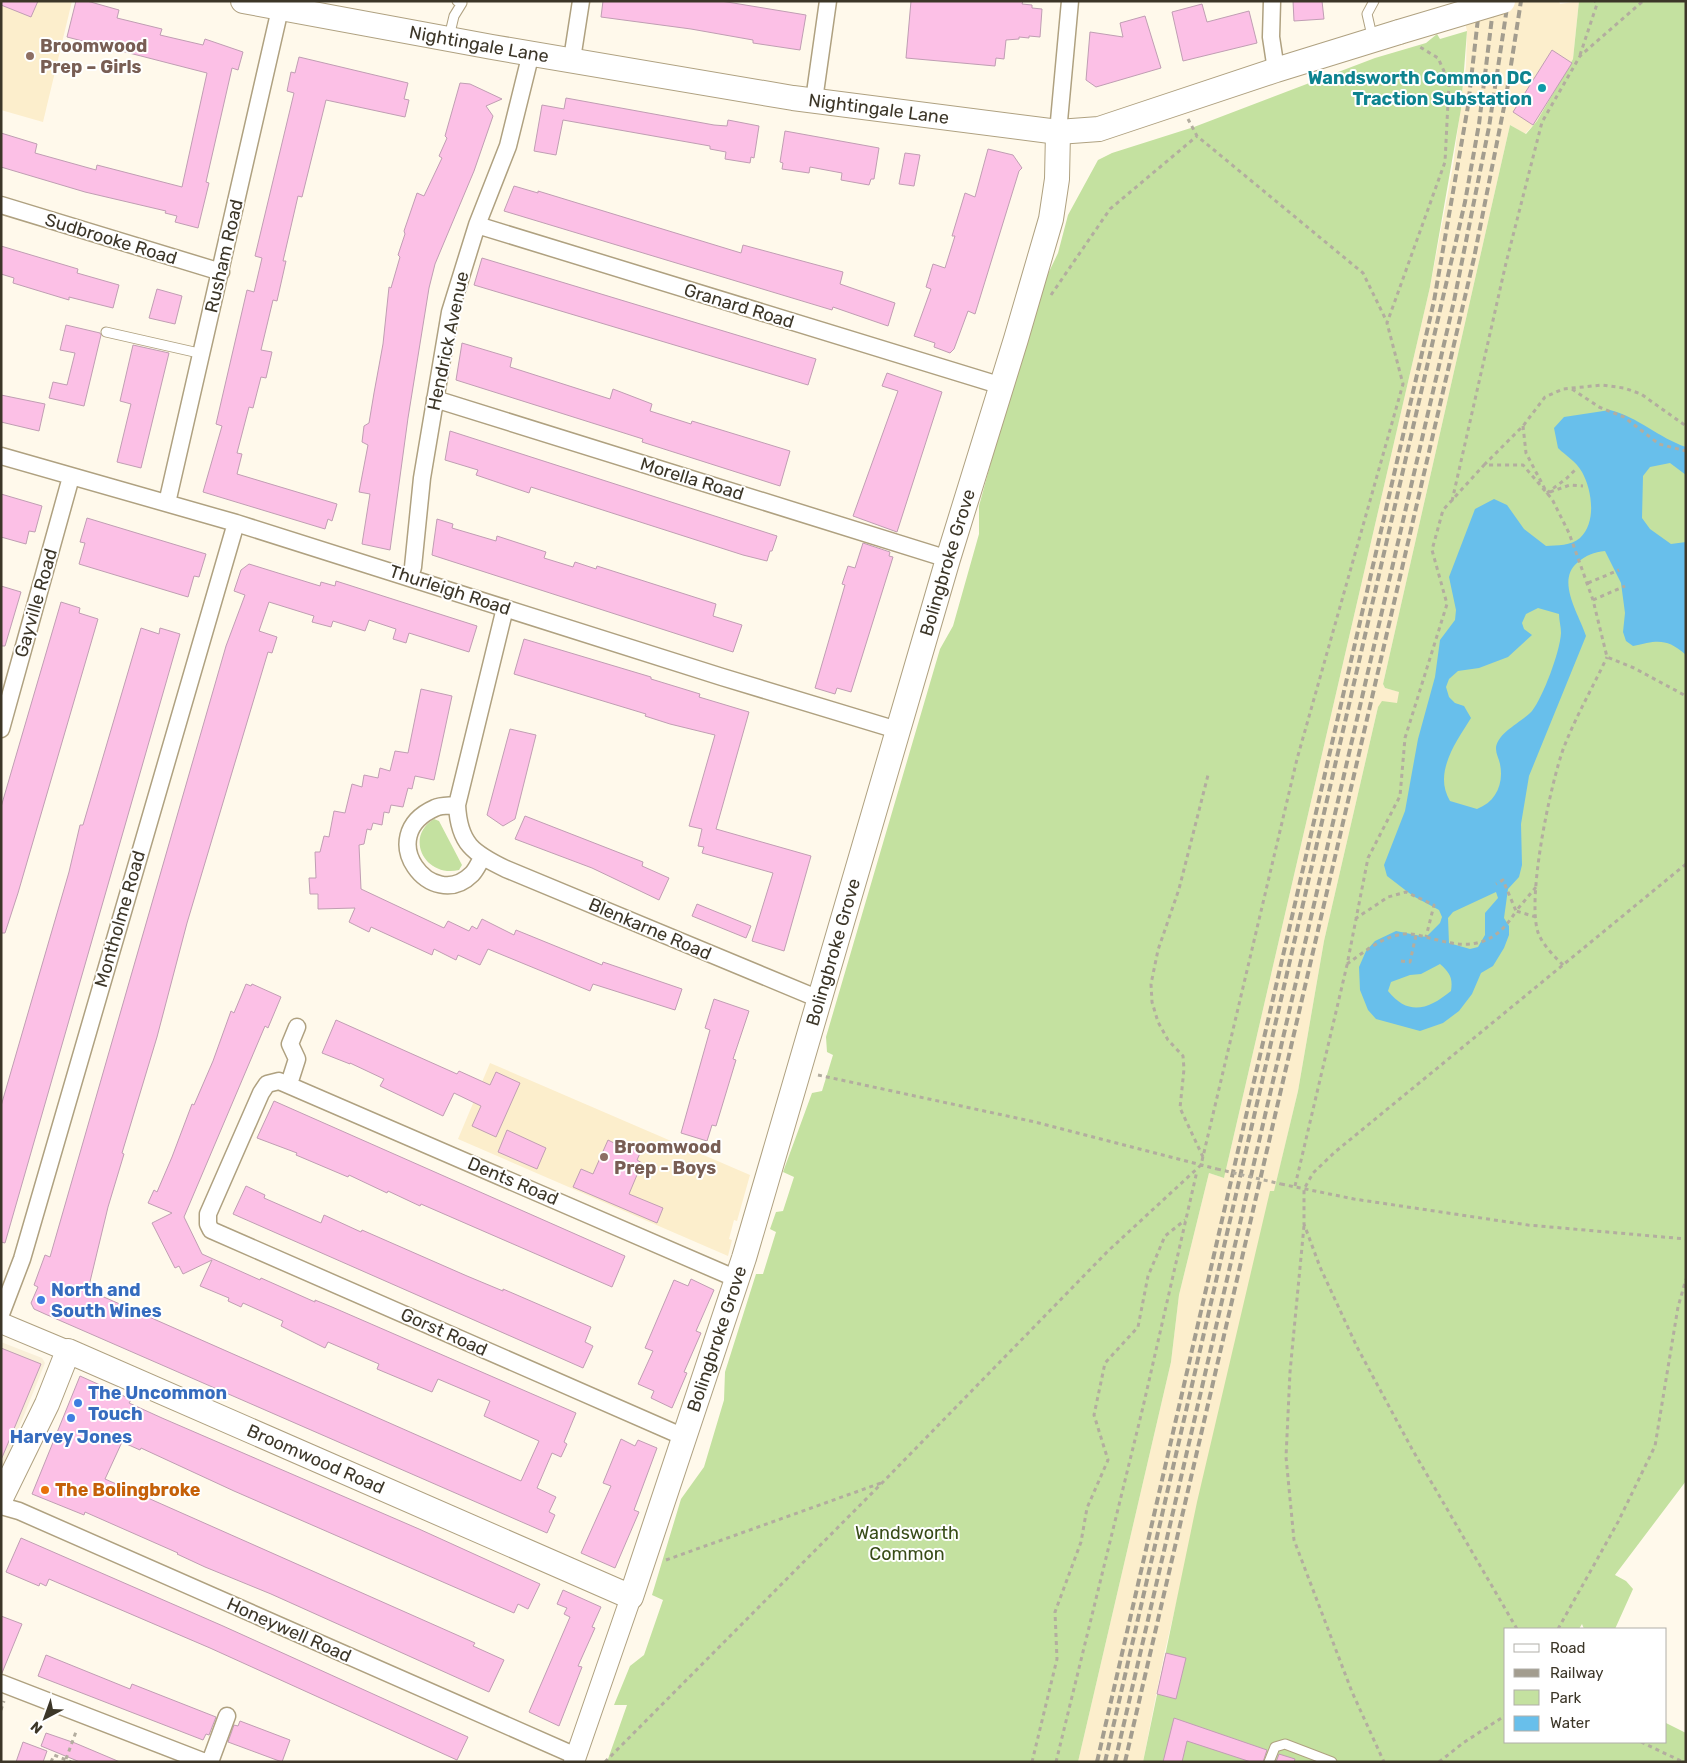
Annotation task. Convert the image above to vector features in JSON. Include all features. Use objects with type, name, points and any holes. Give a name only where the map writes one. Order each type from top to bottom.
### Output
[{"type":"main road","name":"Nightingale Lane","points":[[243,1],[296,8],[449,40],[814,100],[1058,132],[1099,129],[1276,70],[1504,1]]},
{"type":"main road","name":"Bolingbroke Grove","points":[[631,1597],[737,1278],[897,730],[1051,219],[1057,180],[1058,132]]},
{"type":"main road","points":[[1,1498],[47,1404],[68,1351]]},
{"type":"main road","name":"Broomwood Road","points":[[68,1351],[631,1597]]},
{"type":"street","points":[[572,59],[581,1]]},
{"type":"street","points":[[814,100],[828,1]]},
{"type":"street","points":[[1058,132],[1070,1]]},
{"type":"street","points":[[1272,1],[1272,50],[1276,70]]},
{"type":"street","name":"Rusham Road","points":[[167,503],[221,272],[296,8]]},
{"type":"street","name":"Hendrick Avenue","points":[[410,577],[413,567],[422,478],[450,312],[476,225],[508,146],[530,53]]},
{"type":"street","name":"Sudbrooke Road","points":[[1,205],[221,272]]},
{"type":"street","name":"Granard Road","points":[[476,225],[1002,386]]},
{"type":"street","name":"Morella Road","points":[[435,399],[948,559]]},
{"type":"street","name":"Thurleigh Road","points":[[1,456],[236,523],[722,678],[897,730]]},
{"type":"street","name":"Gayville Road","points":[[1,729],[71,476]]},
{"type":"street","name":"Montholme Road","points":[[1,1314],[22,1259],[236,523]]},
{"type":"street","name":"Blenkarne Road","points":[[505,608],[458,805],[458,825],[468,844],[482,858],[819,1000]]},
{"type":"street","points":[[458,805],[436,807],[414,825],[408,836],[410,862],[418,873],[428,880],[444,885],[461,882],[472,874],[482,858]]},
{"type":"street","points":[[289,1084],[297,1059],[290,1044],[296,1027]]},
{"type":"street","name":"Gorst Road","points":[[289,1084],[279,1081],[267,1084],[261,1093],[208,1214],[208,1224],[211,1230],[684,1438]]},
{"type":"street","name":"Dents Road","points":[[289,1084],[737,1278]]},
{"type":"street","name":"Broomwood Road","points":[[1,1322],[68,1351]]},
{"type":"street","name":"Honeywell Road","points":[[1,1506],[19,1511],[575,1759]]},
{"type":"street","name":"Bolingbroke Grove","points":[[575,1759],[631,1597]]},
{"type":"street","points":[[1,1683],[83,1713],[205,1762]]},
{"type":"street","points":[[210,1762],[227,1716]]},
{"type":"lane","points":[[1373,40],[1367,14],[1374,1]]},
{"type":"lane","points":[[449,40],[454,16],[461,2]]},
{"type":"lane","points":[[106,332],[203,354]]},
{"type":"lane","points":[[1269,1762],[1275,1747],[1285,1744],[1332,1762]]},
{"type":"path","points":[[1452,502],[1506,263],[1542,122],[1580,56],[1597,4],[1595,1]]},
{"type":"path","points":[[1580,56],[1643,1]]},
{"type":"path","points":[[1387,323],[1445,162],[1449,82],[1438,58],[1399,32]]},
{"type":"path","points":[[605,1762],[882,1483],[1108,1251],[1201,1165],[1297,759],[1403,384],[1387,323],[1363,273],[1197,136],[1194,127],[1175,103]]},
{"type":"path","points":[[1046,303],[1110,209],[1197,136]]},
{"type":"path","points":[[1295,1186],[1347,964],[1368,858],[1400,796],[1405,738],[1447,604],[1432,550],[1443,510],[1523,426],[1545,397],[1562,389],[1602,385],[1624,388],[1641,394],[1686,426]]},
{"type":"path","points":[[1572,389],[1599,407],[1624,417],[1659,444],[1686,451]]},
{"type":"path","points":[[1523,426],[1526,453],[1570,533],[1582,564],[1594,600],[1607,657],[1576,718],[1563,750],[1546,816],[1536,886],[1536,917],[1538,934],[1562,965]]},
{"type":"path","points":[[1484,466],[1523,465],[1547,493]]},
{"type":"path","points":[[1547,493],[1576,469]]},
{"type":"path","points":[[1547,493],[1570,485],[1583,486]]},
{"type":"path","points":[[1588,583],[1619,570]]},
{"type":"path","points":[[1594,600],[1625,586]]},
{"type":"path","points":[[1607,657],[1685,695]]},
{"type":"path","points":[[1203,1158],[1180,1108],[1184,1068],[1183,1056],[1168,1040],[1158,1022],[1152,1002],[1151,984],[1158,950],[1179,889],[1208,775]]},
{"type":"path","points":[[1384,1762],[1352,1692],[1294,1540],[1286,1457],[1290,1372],[1304,1224],[1304,1189],[1313,1173],[1335,1152],[1686,864]]},
{"type":"path","points":[[1496,884],[1503,880],[1516,911]]},
{"type":"path","points":[[1347,964],[1392,936],[1406,933],[1454,944],[1474,945],[1499,932],[1508,924],[1536,886]]},
{"type":"path","points":[[1355,919],[1388,897],[1406,892],[1434,905],[1426,937]]},
{"type":"path","points":[[1516,911],[1536,917]]},
{"type":"path","points":[[1401,961],[1410,962],[1416,935]]},
{"type":"path","points":[[813,1074],[1035,1122],[1217,1169],[1304,1189],[1528,1225],[1686,1239]]},
{"type":"path","points":[[1056,1762],[1197,1170]]},
{"type":"path","points":[[1032,1762],[1057,1659],[1055,1612],[1081,1542],[1087,1508],[1108,1460],[1094,1415],[1105,1363],[1138,1327],[1148,1276],[1165,1236],[1186,1220]]},
{"type":"path","points":[[1304,1224],[1320,1267],[1357,1347],[1412,1449],[1516,1628]]},
{"type":"path","points":[[1559,1628],[1618,1522],[1655,1446],[1678,1308],[1686,1279]]},
{"type":"path","points":[[660,1562],[882,1483]]},
{"type":"path","points":[[66,1759],[83,1713]]},
{"type":"path","points":[[1439,1762],[1463,1743],[1504,1716]]},
{"type":"path","points":[[1643,1743],[1683,1762]]},
{"type":"path","points":[[52,1762],[54,1755],[71,1762]]},
{"type":"shaded area","name":"Broomwood Prep – Girls","points":[[1,1],[72,1],[43,122],[1,110]]},
{"type":"shaded area","points":[[1460,1],[1559,1],[1560,4],[1579,1],[1573,59],[1537,121],[1525,134],[1510,125],[1383,684],[1385,688],[1400,692],[1397,704],[1378,707],[1324,941],[1298,1091],[1164,1655],[1143,1762],[1078,1762],[1171,1362],[1179,1295],[1209,1173],[1224,1178],[1430,287],[1453,166],[1466,66],[1467,31]]},
{"type":"shaded area","name":"Broomwood Prep - Boys","points":[[490,1063],[750,1175],[737,1221],[734,1220],[729,1239],[732,1240],[728,1256],[458,1139]]},
{"type":"shaded area","points":[[1,1342],[42,1358],[45,1363],[1,1472]]},
{"type":"green space","points":[[1579,1],[1686,1],[1686,1481],[1615,1575],[1626,1581],[1633,1589],[1615,1628],[1584,1628],[1582,1624],[1580,1628],[1504,1628],[1504,1743],[1667,1743],[1667,1724],[1686,1733],[1686,1762],[1143,1762],[1197,1502],[1270,1191],[1274,1191],[1298,1091],[1324,941],[1378,707],[1382,701],[1397,703],[1399,692],[1385,688],[1383,684],[1510,125],[1526,134],[1537,121],[1573,59]]},
{"type":"green space","name":"Wandsworth Common","points":[[1467,31],[1461,109],[1430,287],[1224,1178],[1209,1173],[1179,1295],[1171,1362],[1078,1762],[607,1762],[627,1705],[614,1705],[630,1666],[644,1655],[663,1600],[652,1595],[681,1499],[704,1467],[724,1400],[725,1372],[756,1274],[763,1274],[776,1232],[770,1229],[776,1212],[783,1211],[794,1177],[783,1172],[812,1093],[822,1091],[833,1055],[827,1052],[826,1037],[940,649],[953,626],[979,534],[979,506],[1035,301],[1058,253],[1068,215],[1098,160],[1112,153],[1194,127],[1375,58],[1426,43],[1437,34],[1440,39]]},
{"type":"green space","points":[[434,819],[439,821],[462,865],[459,870],[447,871],[437,868],[428,862],[422,854],[420,836],[425,827]]},
{"type":"water","points":[[1610,410],[1630,417],[1686,447],[1686,475],[1670,463],[1650,467],[1643,476],[1642,518],[1650,529],[1671,544],[1686,542],[1686,655],[1673,645],[1667,643],[1655,642],[1633,646],[1626,641],[1623,632],[1625,613],[1621,583],[1605,551],[1590,554],[1571,570],[1569,588],[1571,598],[1586,636],[1529,776],[1521,824],[1522,865],[1519,877],[1508,889],[1504,918],[1509,926],[1509,935],[1504,948],[1493,966],[1481,973],[1472,994],[1459,1011],[1443,1023],[1420,1031],[1376,1019],[1368,1010],[1360,990],[1359,967],[1366,951],[1375,941],[1396,931],[1426,937],[1440,923],[1442,917],[1439,910],[1413,896],[1387,876],[1384,865],[1405,811],[1418,739],[1435,677],[1440,640],[1455,620],[1456,610],[1449,577],[1475,509],[1494,499],[1507,505],[1524,529],[1546,546],[1564,545],[1580,538],[1589,523],[1591,515],[1590,497],[1580,468],[1558,448],[1554,428],[1564,417]],"holes":[[[1538,608],[1559,614],[1561,633],[1554,662],[1541,696],[1532,711],[1505,733],[1497,743],[1496,751],[1500,764],[1501,778],[1494,797],[1484,806],[1477,809],[1450,801],[1445,790],[1445,769],[1453,747],[1471,718],[1464,706],[1455,703],[1449,697],[1446,687],[1449,679],[1458,671],[1479,668],[1508,657],[1532,635],[1524,629],[1522,623],[1526,614]],[[1496,892],[1498,898],[1485,913],[1485,935],[1478,947],[1470,949],[1449,943],[1448,918],[1453,912]],[[1440,964],[1450,976],[1452,983],[1451,991],[1434,1003],[1418,1008],[1403,1004],[1388,991],[1391,982],[1410,975],[1421,974]]]},
{"type":"building","points":[[1,1],[38,1],[31,17],[1,5]]},
{"type":"building","points":[[76,1],[87,1],[119,10],[117,18],[162,29],[160,35],[203,45],[205,39],[243,52],[238,70],[232,68],[206,182],[209,183],[198,228],[175,222],[177,216],[165,213],[166,211],[85,192],[1,167],[1,133],[37,144],[35,153],[96,170],[97,165],[182,187],[207,73],[67,37]]},
{"type":"building","points":[[603,1],[721,1],[806,15],[800,50],[753,43],[753,40],[691,29],[601,17]]},
{"type":"building","points":[[911,1],[1023,1],[1022,4],[1042,9],[1040,37],[1029,36],[1029,38],[1019,37],[1019,39],[1006,40],[1004,59],[996,58],[995,66],[906,58]]},
{"type":"building","points":[[1293,1],[1322,1],[1324,19],[1294,21]]},
{"type":"building","points":[[1202,4],[1207,22],[1249,11],[1257,43],[1183,61],[1172,12]]},
{"type":"building","points":[[1145,16],[1161,68],[1096,87],[1086,80],[1090,32],[1123,37],[1120,23]]},
{"type":"building","name":"Wandsworth Common DC Traction Substation","points":[[1552,50],[1572,63],[1533,125],[1513,112]]},
{"type":"building","points":[[299,57],[408,83],[404,99],[409,100],[405,117],[326,100],[302,197],[298,196],[283,261],[286,261],[277,301],[273,300],[261,350],[272,352],[266,378],[261,377],[253,408],[249,407],[237,453],[242,454],[237,474],[337,504],[332,521],[328,519],[325,529],[203,492],[222,426],[216,424],[247,290],[254,292],[262,258],[255,256],[294,93],[287,91],[291,72],[295,73]]},
{"type":"building","points":[[460,83],[470,84],[502,99],[486,106],[493,116],[474,171],[435,264],[429,288],[408,418],[390,550],[362,544],[370,494],[359,492],[368,445],[362,442],[364,426],[369,423],[383,344],[389,287],[391,288],[400,257],[398,255],[405,234],[404,231],[417,193],[424,196],[442,158],[439,156],[447,138],[445,136]]},
{"type":"building","points":[[566,98],[714,125],[727,126],[728,120],[759,126],[754,158],[751,157],[750,163],[725,159],[726,152],[710,149],[710,146],[563,120],[556,155],[534,151],[542,105],[564,109]]},
{"type":"building","points":[[785,131],[879,148],[874,179],[871,179],[869,185],[841,180],[842,173],[810,167],[809,173],[782,169],[783,163],[780,162]]},
{"type":"building","points":[[988,149],[1013,155],[1022,168],[1019,171],[975,314],[968,311],[954,349],[950,353],[934,347],[935,343],[914,336],[931,289],[926,287],[933,264],[945,268],[965,193],[975,197]]},
{"type":"building","points":[[905,153],[920,155],[914,186],[899,184]]},
{"type":"building","points":[[514,186],[538,193],[538,191],[741,253],[743,245],[843,272],[840,284],[895,303],[888,326],[833,307],[832,310],[504,211]]},
{"type":"building","points":[[1,246],[78,269],[77,273],[119,285],[113,308],[69,297],[69,300],[13,283],[14,278],[1,274]]},
{"type":"building","points":[[482,258],[816,359],[808,385],[474,285]]},
{"type":"building","points":[[157,289],[182,296],[175,324],[149,318]]},
{"type":"building","points":[[66,325],[100,333],[101,335],[84,406],[49,398],[53,382],[67,385],[75,353],[60,350]]},
{"type":"building","points":[[462,343],[512,358],[510,367],[610,399],[613,389],[652,404],[650,411],[691,424],[692,421],[790,451],[780,486],[642,442],[643,439],[456,380]]},
{"type":"building","points":[[133,345],[169,353],[141,468],[117,462],[131,404],[120,401]]},
{"type":"building","points":[[887,373],[942,392],[897,532],[853,516],[898,391],[882,386]]},
{"type":"building","points":[[1,395],[45,404],[39,431],[1,422]]},
{"type":"building","points":[[450,431],[777,536],[772,551],[770,551],[767,561],[743,555],[531,487],[529,493],[476,475],[478,470],[445,460]]},
{"type":"building","points":[[1,494],[42,506],[35,532],[29,531],[26,544],[1,537]]},
{"type":"building","points":[[87,518],[206,554],[199,577],[194,576],[188,597],[79,564],[85,543],[80,542]]},
{"type":"building","points":[[437,519],[453,524],[452,528],[496,541],[497,536],[546,552],[544,558],[573,567],[575,562],[596,569],[597,566],[716,604],[713,616],[742,625],[733,652],[432,555]]},
{"type":"building","points":[[863,543],[890,552],[889,556],[893,557],[851,692],[837,688],[835,694],[815,688],[845,585],[842,584],[848,566],[855,568]]},
{"type":"building","points":[[249,564],[320,586],[321,582],[335,586],[336,581],[477,626],[469,652],[409,633],[406,643],[393,639],[396,629],[369,620],[365,631],[333,621],[331,627],[312,622],[314,616],[269,602],[259,631],[277,637],[272,653],[268,652],[187,923],[157,1037],[122,1153],[124,1154],[108,1207],[88,1290],[521,1481],[539,1441],[484,1416],[490,1401],[438,1379],[432,1392],[377,1369],[379,1364],[328,1342],[325,1348],[281,1326],[283,1321],[243,1303],[241,1307],[228,1301],[229,1298],[200,1286],[212,1260],[183,1274],[179,1266],[175,1268],[152,1223],[172,1213],[148,1203],[154,1190],[157,1192],[192,1104],[194,1105],[213,1061],[231,1011],[234,1013],[246,984],[251,986],[252,984],[281,997],[268,1028],[265,1026],[184,1217],[202,1254],[260,1280],[261,1278],[315,1302],[315,1300],[332,1307],[576,1413],[564,1442],[567,1444],[561,1457],[552,1453],[537,1488],[556,1497],[549,1512],[555,1515],[547,1533],[45,1314],[34,1309],[31,1303],[38,1287],[34,1285],[45,1255],[50,1257],[226,646],[245,595],[234,591],[241,570]]},
{"type":"building","points":[[1,586],[21,592],[5,646],[1,646]]},
{"type":"building","points":[[61,602],[80,608],[79,613],[98,619],[18,893],[5,933],[1,933],[1,807]]},
{"type":"building","points":[[141,628],[159,634],[160,628],[180,634],[5,1243],[1,1242],[1,1106],[69,872],[80,825],[83,825]]},
{"type":"building","points":[[524,639],[651,677],[651,679],[700,694],[699,697],[749,712],[716,829],[811,856],[784,951],[752,941],[773,873],[702,853],[704,847],[698,846],[702,829],[689,826],[715,735],[670,724],[645,716],[646,714],[514,674]]},
{"type":"building","points":[[421,689],[452,696],[434,780],[415,776],[412,789],[408,788],[403,807],[391,805],[389,813],[384,812],[382,825],[373,823],[371,830],[367,829],[364,844],[359,845],[361,889],[444,928],[448,921],[469,931],[472,926],[477,929],[482,919],[514,935],[516,930],[602,965],[603,962],[682,989],[675,1010],[593,984],[590,991],[488,949],[480,965],[458,955],[456,960],[434,949],[432,955],[371,927],[369,932],[349,922],[355,908],[318,909],[318,894],[310,894],[309,878],[316,878],[315,852],[320,852],[324,836],[329,837],[334,811],[345,813],[352,784],[362,787],[364,775],[378,778],[380,768],[390,771],[395,751],[408,753]]},
{"type":"building","points":[[510,729],[536,735],[515,819],[503,826],[487,815]]},
{"type":"building","points":[[525,816],[643,862],[642,866],[669,878],[659,900],[592,868],[515,839]]},
{"type":"building","points":[[697,904],[751,926],[746,938],[692,916]]},
{"type":"building","points":[[714,999],[749,1011],[733,1059],[736,1060],[716,1126],[712,1125],[707,1141],[681,1133],[710,1030],[705,1028]]},
{"type":"building","points":[[336,1020],[457,1074],[459,1071],[490,1085],[496,1072],[520,1083],[496,1137],[472,1126],[481,1106],[454,1093],[443,1116],[380,1086],[384,1079],[350,1063],[322,1053]]},
{"type":"building","points":[[274,1101],[625,1256],[612,1287],[421,1204],[420,1206],[388,1191],[387,1193],[349,1175],[348,1177],[296,1155],[297,1153],[257,1138]]},
{"type":"building","points":[[507,1130],[546,1148],[537,1169],[498,1152]]},
{"type":"building","points":[[608,1140],[616,1144],[618,1141],[641,1151],[637,1160],[642,1163],[629,1194],[663,1208],[657,1223],[573,1187],[581,1169],[593,1174]]},
{"type":"building","points":[[246,1186],[265,1195],[264,1198],[321,1223],[324,1215],[591,1327],[585,1342],[593,1346],[583,1368],[233,1214]]},
{"type":"building","points":[[691,1279],[714,1290],[696,1331],[701,1333],[684,1372],[687,1373],[672,1408],[651,1398],[654,1391],[638,1384],[653,1351],[645,1348],[674,1280],[688,1286]]},
{"type":"building","points":[[1,1348],[41,1364],[1,1460]]},
{"type":"building","points":[[80,1376],[120,1394],[131,1400],[129,1403],[162,1418],[419,1529],[540,1584],[528,1609],[518,1604],[514,1613],[234,1491],[141,1448],[140,1450],[122,1442],[105,1479],[475,1643],[473,1646],[504,1660],[489,1692],[85,1512],[84,1515],[32,1494]]},
{"type":"building","points":[[621,1439],[635,1446],[638,1440],[657,1448],[634,1510],[639,1512],[615,1568],[581,1553],[611,1486],[603,1483]]},
{"type":"building","points":[[21,1538],[223,1626],[468,1737],[457,1760],[210,1648],[49,1579],[46,1586],[40,1583],[39,1586],[6,1572]]},
{"type":"building","points":[[563,1590],[601,1607],[592,1627],[595,1628],[578,1666],[582,1667],[559,1726],[529,1712],[570,1617],[564,1614],[567,1608],[557,1604]]},
{"type":"building","points":[[1,1616],[22,1624],[2,1673],[1,1673]]},
{"type":"building","points":[[1166,1653],[1186,1658],[1176,1699],[1157,1694]]},
{"type":"building","points":[[46,1655],[130,1689],[132,1684],[216,1717],[209,1735],[206,1734],[203,1740],[38,1676]]},
{"type":"building","points":[[1174,1718],[1267,1750],[1263,1762],[1251,1762],[1187,1741],[1182,1762],[1163,1762]]},
{"type":"building","points":[[240,1721],[290,1740],[282,1762],[228,1742],[234,1725],[238,1726]]},
{"type":"building","points":[[46,1733],[120,1762],[80,1762],[41,1746]]},
{"type":"building","points":[[23,1742],[47,1751],[43,1762],[16,1762]]},
{"type":"building","points":[[1279,1754],[1295,1759],[1294,1762],[1276,1762]]},
{"type":"railway","points":[[1097,1762],[1434,301],[1468,106],[1480,1]]},
{"type":"railway","points":[[1105,1762],[1465,202],[1479,124],[1494,1]]},
{"type":"railway","points":[[1115,1762],[1454,301],[1489,127],[1508,1]]},
{"type":"railway","points":[[1125,1762],[1474,258],[1506,97],[1521,1]]},
{"type":"place","name":"Broomwood Prep – Girls","points":[[30,56]]},
{"type":"place","name":"Wandsworth Common DC Traction Substation","points":[[1542,88]]},
{"type":"place","name":"Broomwood Prep - Boys","points":[[604,1157]]},
{"type":"place","name":"North and South Wines","points":[[41,1300]]},
{"type":"place","name":"The Uncommon Touch","points":[[78,1403]]},
{"type":"place","name":"Harvey Jones","points":[[71,1418]]},
{"type":"place","name":"The Bolingbroke","points":[[45,1490]]}]
